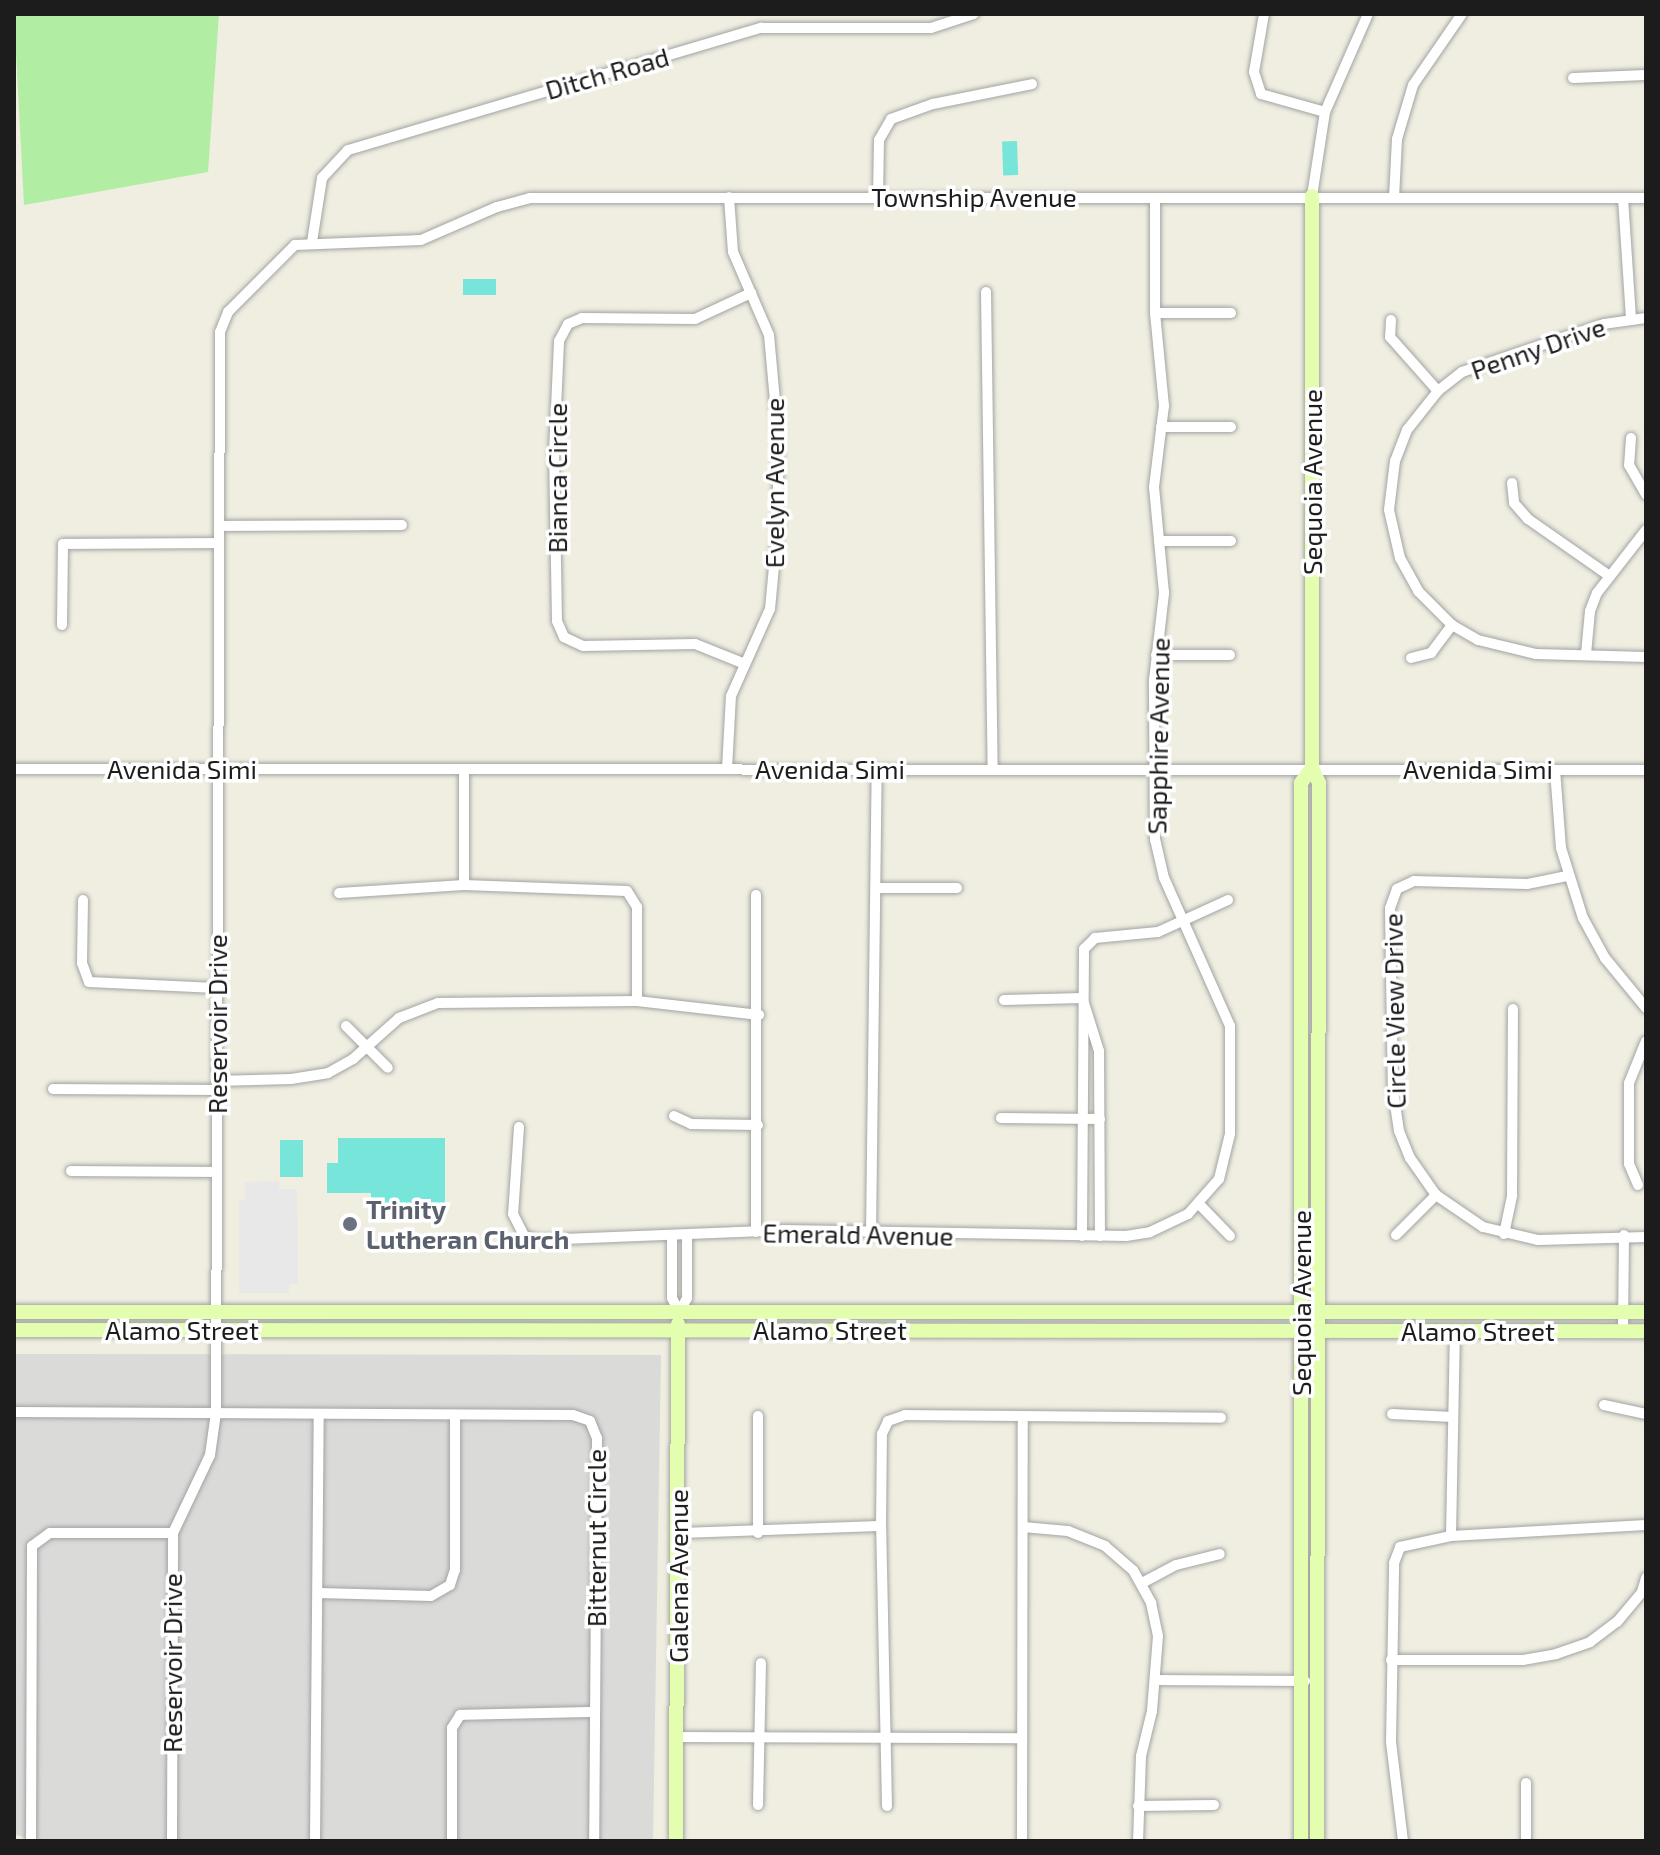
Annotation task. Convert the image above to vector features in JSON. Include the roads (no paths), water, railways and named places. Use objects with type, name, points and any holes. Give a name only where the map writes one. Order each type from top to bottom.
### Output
[{"type":"main road","name":"Sequoia Avenue","points":[[1301,1841],[1309,1681],[1317,1313],[1319,783],[1312,768],[1312,196]]},
{"type":"main road","name":"Sequoia Avenue","points":[[1312,768],[1301,783],[1300,1330],[1309,1681],[1317,1841]]},
{"type":"main road","name":"Alamo Street","points":[[14,1312],[1646,1312]]},
{"type":"main road","name":"Galena Avenue","points":[[676,1841],[679,1312]]},
{"type":"main road","name":"Alamo Street","points":[[14,1330],[1646,1331]]},
{"type":"street","name":"Ditch Road","points":[[312,242],[322,178],[348,150],[761,28],[931,28],[974,14]]},
{"type":"street","points":[[1264,14],[1254,72],[1261,94],[1325,112]]},
{"type":"street","points":[[1312,196],[1325,112],[1368,14]]},
{"type":"street","points":[[1394,198],[1397,139],[1413,85],[1462,14]]},
{"type":"street","points":[[1573,78],[1646,75]]},
{"type":"street","points":[[878,197],[879,140],[891,119],[933,104],[1032,84]]},
{"type":"street","name":"Evelyn Avenue","points":[[727,769],[729,710],[745,664],[770,609],[778,524],[773,366],[765,320],[733,252],[729,197]]},
{"type":"street","name":"Township Avenue","points":[[312,242],[421,240],[497,207],[530,198],[1646,198]]},
{"type":"street","name":"Sapphire Avenue","points":[[1155,198],[1155,313],[1164,382],[1154,487],[1164,593],[1156,655],[1154,770],[1159,862],[1223,1004],[1233,1049],[1229,1150],[1219,1179],[1200,1205]]},
{"type":"street","points":[[1623,198],[1631,318]]},
{"type":"street","name":"Reservoir Drive","points":[[172,1841],[173,1533],[210,1455],[216,1413],[221,324],[290,249],[312,242]]},
{"type":"street","points":[[986,292],[993,769]]},
{"type":"street","name":"Bianca Circle","points":[[745,664],[695,644],[583,646],[564,637],[557,621],[554,452],[559,341],[568,324],[582,318],[695,319],[751,293]]},
{"type":"street","points":[[1155,313],[1231,313]]},
{"type":"street","name":"Penny Drive","points":[[1646,318],[1631,318],[1490,359],[1438,391],[1400,445],[1389,510],[1408,575],[1452,625],[1509,650],[1646,657]]},
{"type":"street","points":[[1391,320],[1390,337],[1438,391]]},
{"type":"street","points":[[1161,427],[1231,427]]},
{"type":"street","points":[[1631,438],[1629,465],[1646,494]]},
{"type":"street","points":[[1512,483],[1514,503],[1528,519],[1608,575]]},
{"type":"street","points":[[219,526],[402,525]]},
{"type":"street","points":[[1586,654],[1590,611],[1608,575],[1646,530]]},
{"type":"street","points":[[1159,541],[1231,541]]},
{"type":"street","points":[[62,625],[63,544],[219,543]]},
{"type":"street","points":[[1411,658],[1431,653],[1452,625]]},
{"type":"street","points":[[1156,655],[1230,655]]},
{"type":"street","name":"Avenida Simi","points":[[14,769],[1646,770]]},
{"type":"street","points":[[464,769],[464,885]]},
{"type":"street","points":[[871,1235],[877,769]]},
{"type":"street","points":[[1555,770],[1557,824],[1567,876],[1605,958],[1646,1008]]},
{"type":"street","name":"Circle View Drive","points":[[1567,876],[1527,884],[1414,881],[1392,896],[1394,1109],[1410,1158],[1436,1195],[1466,1218],[1504,1234],[1538,1240],[1624,1235],[1646,1237]]},
{"type":"street","points":[[339,893],[464,885],[627,891],[637,907],[637,1001]]},
{"type":"street","points":[[877,888],[957,888]]},
{"type":"street","points":[[756,895],[759,1015],[756,1232]]},
{"type":"street","points":[[83,900],[82,963],[89,982],[216,988]]},
{"type":"street","points":[[1082,1236],[1082,998],[1083,957],[1088,943],[1140,936],[1228,900]]},
{"type":"street","points":[[1004,1000],[1082,998]]},
{"type":"street","points":[[1082,998],[1097,1034],[1100,1236]]},
{"type":"street","points":[[53,1089],[217,1086],[311,1077],[342,1066],[399,1018],[438,1003],[637,1001],[759,1015]]},
{"type":"street","points":[[1504,1234],[1512,1195],[1513,1009]]},
{"type":"street","points":[[346,1026],[388,1068]]},
{"type":"street","points":[[1638,1185],[1629,1164],[1629,1083],[1646,1041]]},
{"type":"street","points":[[674,1116],[691,1124],[758,1125]]},
{"type":"street","points":[[1001,1118],[1100,1119]]},
{"type":"street","name":"Emerald Avenue","points":[[519,1127],[515,1225],[524,1236],[538,1240],[756,1232],[1100,1236],[1150,1232],[1200,1205]]},
{"type":"street","points":[[71,1171],[217,1172]]},
{"type":"street","points":[[1396,1235],[1436,1195]]},
{"type":"street","points":[[1200,1205],[1230,1236]]},
{"type":"street","name":"Galena Avenue","points":[[679,1312],[687,1298],[687,1235]]},
{"type":"street","points":[[1623,1331],[1624,1235]]},
{"type":"street","name":"Galena Avenue","points":[[672,1236],[672,1298],[679,1312]]},
{"type":"street","points":[[1451,1536],[1455,1331]]},
{"type":"street","points":[[1604,1405],[1646,1414]]},
{"type":"street","name":"Bitternut Circle","points":[[14,1412],[573,1415],[596,1429],[594,1841]]},
{"type":"street","points":[[1392,1414],[1453,1417]]},
{"type":"street","points":[[887,1806],[881,1526],[882,1434],[888,1421],[905,1415],[1221,1418]]},
{"type":"street","points":[[315,1841],[319,1416]]},
{"type":"street","points":[[319,1593],[431,1596],[450,1585],[455,1570],[455,1416]]},
{"type":"street","points":[[758,1416],[758,1533]]},
{"type":"street","points":[[1022,1841],[1023,1417]]},
{"type":"street","points":[[1403,1841],[1391,1742],[1395,1555],[1408,1543],[1451,1536],[1646,1525]]},
{"type":"street","points":[[679,1533],[758,1533],[881,1526]]},
{"type":"street","points":[[1023,1527],[1092,1539],[1121,1558],[1142,1583],[1156,1622],[1155,1680],[1138,1806],[1138,1841]]},
{"type":"street","points":[[31,1841],[32,1546],[50,1533],[173,1533]]},
{"type":"street","points":[[1142,1583],[1176,1565],[1220,1554]]},
{"type":"street","points":[[1391,1660],[1523,1660],[1566,1651],[1617,1622],[1642,1592],[1646,1578]]},
{"type":"street","points":[[758,1805],[761,1663]]},
{"type":"street","points":[[1155,1680],[1309,1681]]},
{"type":"street","points":[[452,1841],[452,1728],[460,1715],[595,1712]]},
{"type":"street","points":[[677,1737],[1022,1738]]},
{"type":"street","points":[[1526,1783],[1526,1841]]},
{"type":"street","points":[[1138,1806],[1214,1805]]},
{"type":"place","name":"Trinity Lutheran Church","points":[[350,1224]]}]
